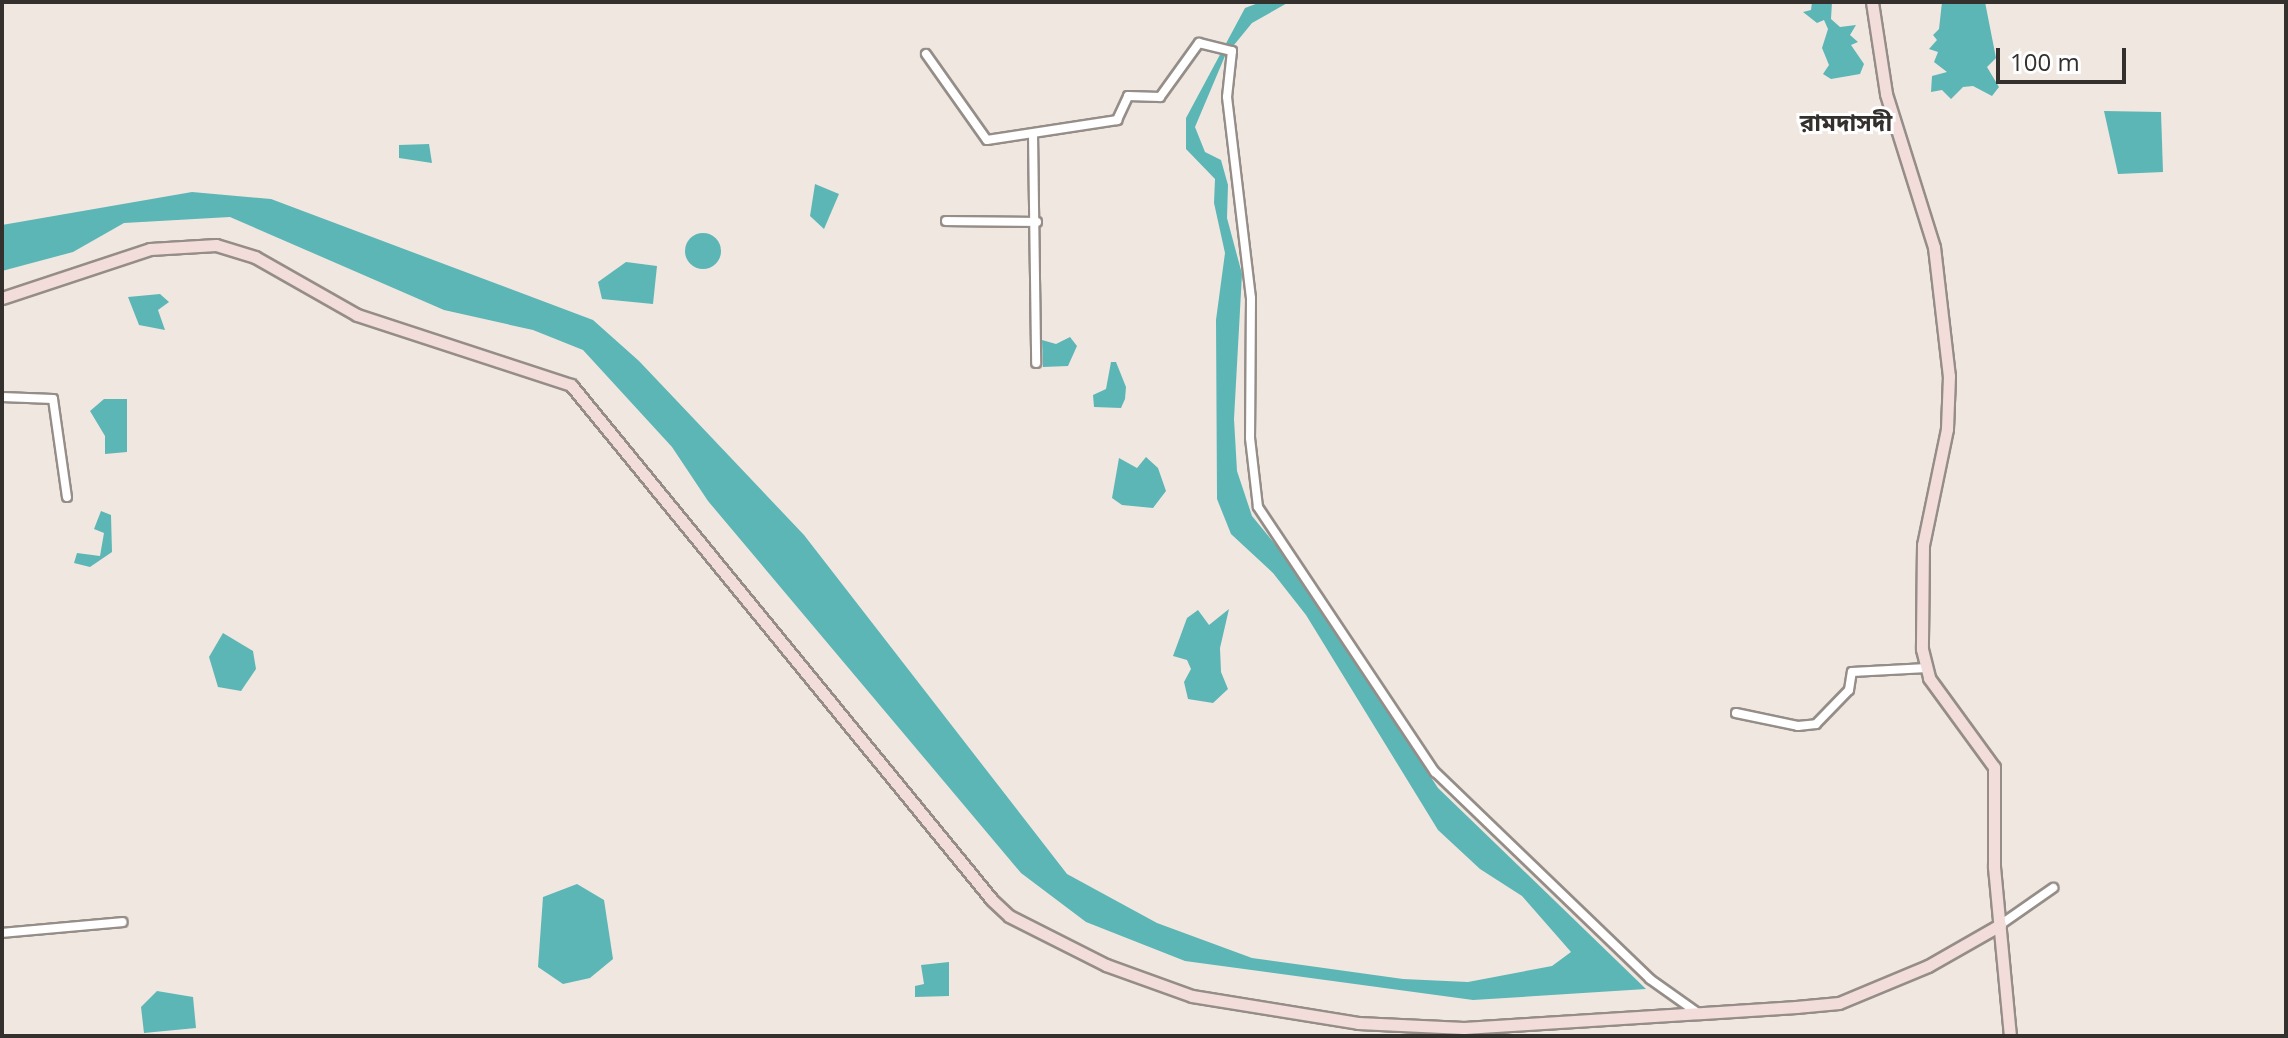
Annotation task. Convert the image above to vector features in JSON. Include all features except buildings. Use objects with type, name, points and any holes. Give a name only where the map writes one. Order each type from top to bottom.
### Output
[{"type":"main road","points":[[1872,2],[1886,94],[1934,247],[1949,376],[1947,429],[1922,556],[1927,668],[1956,722],[1994,767],[2000,925],[2010,1036]]},
{"type":"main road","points":[[2,298],[150,249],[216,245],[255,257],[357,315],[571,385],[992,900],[1009,916],[1106,965],[1192,996],[1358,1023],[1464,1028],[1701,1015],[1839,1003],[1928,966],[2000,925]]},
{"type":"street","points":[[926,54],[987,140],[1117,120],[1128,96],[1160,97],[1199,43],[1232,51],[1227,97],[1253,329],[1250,438],[1258,507],[1435,772],[1650,979],[1701,1015]]},
{"type":"street","points":[[1033,134],[1037,222],[1036,363]]},
{"type":"street","points":[[946,221],[1037,222]]},
{"type":"street","points":[[2,397],[53,399],[67,497]]},
{"type":"street","points":[[1736,713],[1798,726],[1816,724],[1849,690],[1852,672],[1927,668]]},
{"type":"street","points":[[2000,925],[2053,888]]},
{"type":"street","points":[[2,933],[122,922]]},
{"type":"water","points":[[1261,2],[1289,2],[1252,23],[1225,56],[1195,127],[1205,152],[1221,160],[1228,185],[1227,218],[1242,274],[1234,419],[1237,471],[1252,516],[1287,559],[1438,788],[1646,989],[1473,1000],[1185,961],[1086,922],[1021,873],[708,501],[672,447],[583,350],[533,330],[444,310],[230,217],[124,223],[73,252],[2,271],[2,225],[192,192],[271,199],[593,320],[639,361],[804,535],[1067,874],[1157,923],[1252,958],[1403,979],[1468,982],[1552,966],[1571,952],[1522,896],[1480,869],[1438,830],[1306,615],[1273,573],[1231,534],[1217,499],[1216,320],[1225,253],[1214,203],[1215,179],[1186,149],[1186,118],[1245,8]]},
{"type":"water","points":[[1812,2],[1832,2],[1831,19],[1840,27],[1856,25],[1850,35],[1858,42],[1851,45],[1864,64],[1860,74],[1831,79],[1823,74],[1829,65],[1822,48],[1828,29],[1824,20],[1817,23],[1803,12],[1811,10]]},
{"type":"water","points":[[1942,2],[1985,2],[1996,58],[1987,67],[1999,87],[1992,96],[1973,86],[1963,87],[1951,99],[1942,90],[1931,92],[1932,76],[1947,72],[1934,62],[1938,52],[1929,49],[1937,40],[1933,35],[1939,29]]},
{"type":"water","points":[[2104,111],[2161,112],[2163,172],[2118,174]]},
{"type":"water","points":[[429,144],[432,163],[399,158],[399,145]]},
{"type":"water","points":[[815,184],[839,194],[824,229],[810,216]]},
{"type":"water","points":[[703,233],[715,239],[721,251],[715,263],[703,269],[691,263],[685,251],[691,239]]},
{"type":"water","points":[[626,262],[657,266],[653,304],[602,299],[598,282]]},
{"type":"water","points":[[160,294],[169,302],[158,310],[165,330],[139,325],[128,297]]},
{"type":"water","points":[[1070,337],[1077,346],[1068,366],[1043,367],[1042,340],[1056,344]]},
{"type":"water","points":[[1111,362],[1116,362],[1126,387],[1125,399],[1121,408],[1094,407],[1093,395],[1106,389]]},
{"type":"water","points":[[104,399],[127,399],[127,452],[105,454],[105,436],[90,411]]},
{"type":"water","points":[[1146,457],[1158,468],[1166,491],[1153,508],[1122,505],[1112,498],[1119,458],[1137,468]]},
{"type":"water","points":[[101,511],[111,515],[112,552],[90,567],[74,563],[77,553],[100,556],[104,533],[94,529]]},
{"type":"water","points":[[1229,609],[1220,648],[1221,672],[1228,689],[1213,703],[1188,699],[1184,682],[1191,669],[1187,660],[1173,656],[1187,618],[1198,610],[1209,625]]},
{"type":"water","points":[[223,633],[253,651],[256,669],[241,691],[218,687],[209,657]]},
{"type":"water","points":[[577,884],[604,900],[613,959],[590,978],[563,984],[538,967],[543,897]]},
{"type":"water","points":[[949,962],[949,996],[915,997],[915,986],[924,984],[921,965]]},
{"type":"water","points":[[157,991],[193,997],[196,1028],[144,1033],[141,1007]]},
{"type":"district","name":"রামদাসদী","points":[[1846,122]]}]
